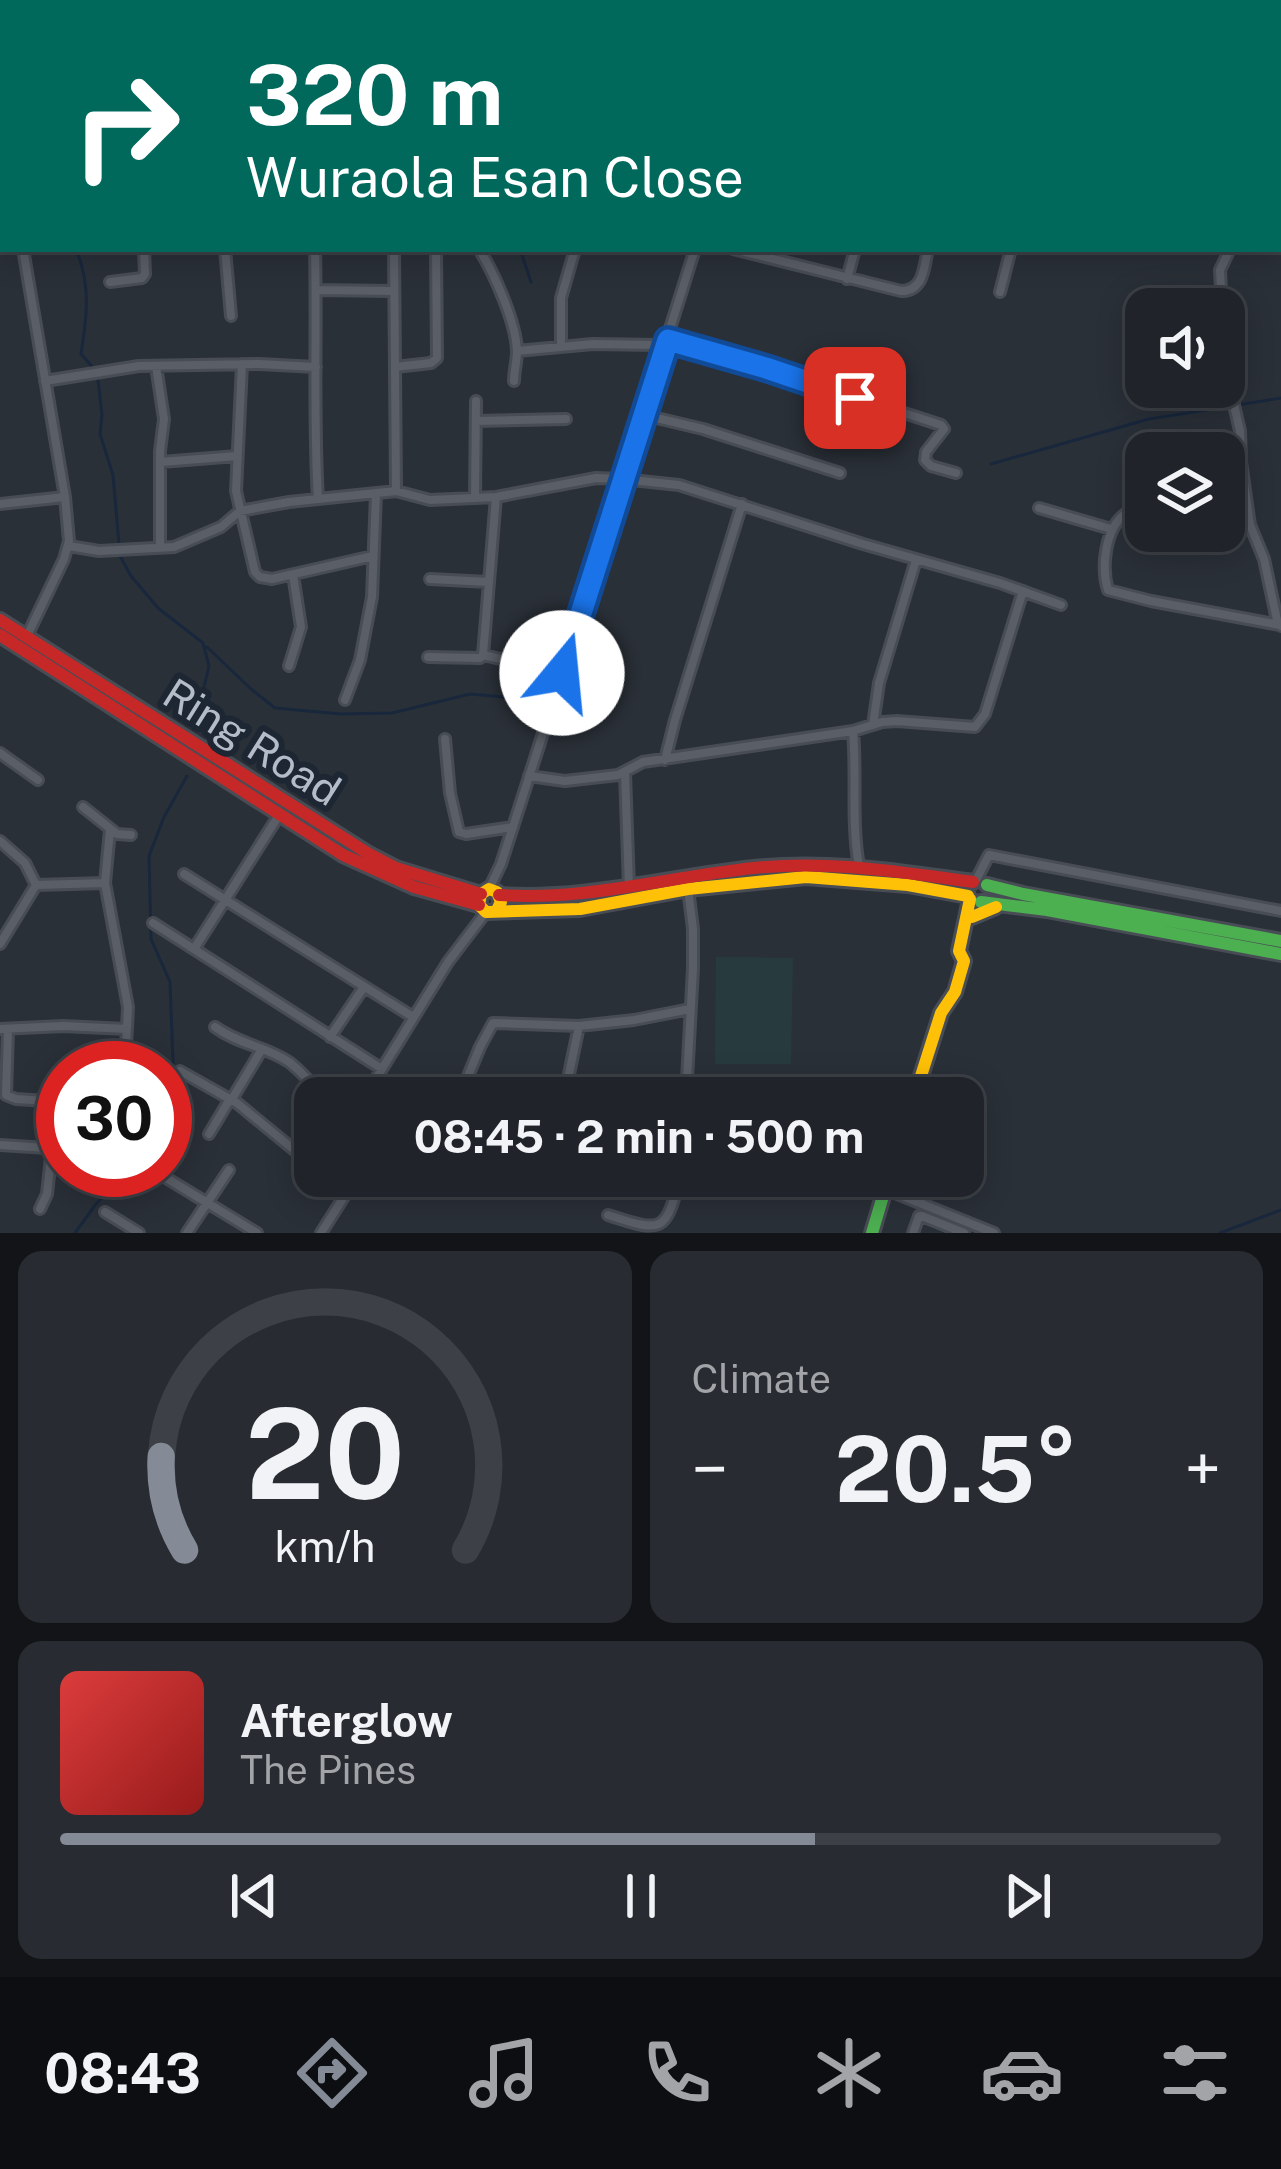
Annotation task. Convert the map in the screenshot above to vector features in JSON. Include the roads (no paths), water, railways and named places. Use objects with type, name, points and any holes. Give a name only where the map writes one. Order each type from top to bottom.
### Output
[{"type":"main road","name":"Ring Road","points":[[0,620],[369,854],[489,901],[555,898],[754,868],[859,866],[977,891],[1005,904],[1281,953]]},
{"type":"main road","name":"Ring Road","points":[[0,635],[279,815],[370,869],[413,887],[489,901],[580,909],[688,889],[806,877],[1023,894],[1281,941]]},
{"type":"main road","points":[[921,1077],[941,1013],[955,992],[964,962],[958,951],[977,891]]},
{"type":"main road","points":[[969,922],[1005,904]]},
{"type":"main road","points":[[872,1233],[883,1197]]},
{"type":"street","points":[[23,252],[65,497],[69,547],[26,638]]},
{"type":"street","points":[[110,282],[142,278],[144,252]]},
{"type":"street","points":[[225,252],[231,316]]},
{"type":"street","points":[[315,252],[318,499]]},
{"type":"street","points":[[394,252],[396,491]]},
{"type":"street","points":[[395,367],[431,363],[436,358],[436,252]]},
{"type":"street","points":[[481,252],[501,290],[517,351],[514,381]]},
{"type":"street","points":[[561,346],[561,298],[574,252]]},
{"type":"street","points":[[378,1077],[489,901],[693,252]]},
{"type":"street","points":[[745,252],[910,291],[921,281],[927,252]]},
{"type":"street","points":[[847,279],[854,252]]},
{"type":"street","points":[[1000,292],[1010,252]]},
{"type":"street","points":[[1221,288],[1220,270],[1229,252]]},
{"type":"street","points":[[316,290],[393,291]]},
{"type":"street","points":[[517,351],[658,345],[668,340],[941,425],[944,428],[925,460],[956,473]]},
{"type":"street","points":[[242,364],[236,490],[255,572],[264,579],[374,556]]},
{"type":"street","points":[[156,366],[164,419],[160,546]]},
{"type":"street","points":[[46,381],[122,367],[316,367]]},
{"type":"street","points":[[475,497],[476,401]]},
{"type":"street","points":[[1235,408],[1250,525],[1281,625]]},
{"type":"street","points":[[644,415],[840,473]]},
{"type":"street","points":[[476,421],[566,419]]},
{"type":"street","points":[[161,462],[238,456]]},
{"type":"street","points":[[69,547],[112,551],[174,547],[201,537],[240,511],[318,499],[396,491],[430,500],[496,497],[596,478],[622,478],[680,485],[1061,605]]},
{"type":"street","points":[[345,700],[363,646],[374,584],[376,494]]},
{"type":"street","points":[[0,504],[65,497]]},
{"type":"street","points":[[483,655],[496,497]]},
{"type":"street","points":[[665,760],[742,504]]},
{"type":"street","points":[[1039,508],[1111,529]]},
{"type":"street","points":[[1125,514],[1111,529],[1105,586],[1112,593],[1281,625]]},
{"type":"street","points":[[1245,524],[1250,525]]},
{"type":"street","points":[[872,725],[879,683],[916,560]]},
{"type":"street","points":[[289,665],[301,627],[293,575]]},
{"type":"street","points":[[430,580],[488,582]]},
{"type":"street","points":[[529,776],[565,781],[625,773],[643,762],[897,721],[975,727],[985,714],[1023,592]]},
{"type":"street","points":[[428,657],[483,655],[562,673]]},
{"type":"street","points":[[853,731],[859,866]]},
{"type":"street","points":[[445,740],[459,832],[513,827]]},
{"type":"street","points":[[0,752],[38,780]]},
{"type":"street","points":[[625,773],[629,887]]},
{"type":"street","points":[[83,807],[117,834],[131,835]]},
{"type":"street","points":[[194,949],[279,815]]},
{"type":"street","points":[[110,829],[105,883],[125,980],[127,1041]]},
{"type":"street","points":[[0,841],[25,863],[36,885]]},
{"type":"street","points":[[977,891],[988,854],[1281,911]]},
{"type":"street","points":[[184,874],[413,1017]]},
{"type":"street","points":[[36,885],[105,883]]},
{"type":"street","points":[[0,941],[36,885]]},
{"type":"street","points":[[687,1077],[693,929],[688,889]]},
{"type":"street","points":[[153,923],[382,1070]]},
{"type":"street","points":[[330,1037],[364,987]]},
{"type":"street","points":[[469,1077],[493,1023],[579,1026],[690,1009]]},
{"type":"street","points":[[568,1077],[579,1026]]},
{"type":"street","points":[[215,1027],[234,1040],[287,1061],[303,1077]]},
{"type":"street","points":[[36,1100],[6,1095],[4,1029],[128,1029]]},
{"type":"street","points":[[209,1134],[262,1049]]},
{"type":"street","points":[[192,1078],[231,1099],[294,1150]]},
{"type":"street","points":[[0,1145],[36,1147]]},
{"type":"street","points":[[188,1233],[229,1170]]},
{"type":"street","points":[[192,1193],[257,1233]]},
{"type":"street","points":[[40,1210],[46,1197]]},
{"type":"street","points":[[321,1233],[344,1197]]},
{"type":"street","points":[[608,1215],[649,1231],[667,1218],[674,1197]]},
{"type":"street","points":[[918,1197],[994,1233]]},
{"type":"street","points":[[104,1212],[139,1233]]},
{"type":"street","points":[[913,1233],[922,1216],[964,1233]]},
{"type":"waterway","points":[[77,252],[86,301],[81,354],[97,372],[100,434],[113,475],[120,556],[158,608],[203,643],[209,666],[194,729]]},
{"type":"waterway","points":[[521,252],[531,282]]},
{"type":"waterway","points":[[991,464],[1149,419],[1281,398]]},
{"type":"waterway","points":[[207,647],[275,708],[392,713],[470,694],[549,701]]},
{"type":"waterway","points":[[558,702],[574,704],[586,699]]},
{"type":"waterway","points":[[172,1041],[170,982],[151,939],[149,856],[187,776]]},
{"type":"waterway","points":[[75,1233],[103,1197]]},
{"type":"waterway","points":[[1220,1233],[1281,1210]]}]
